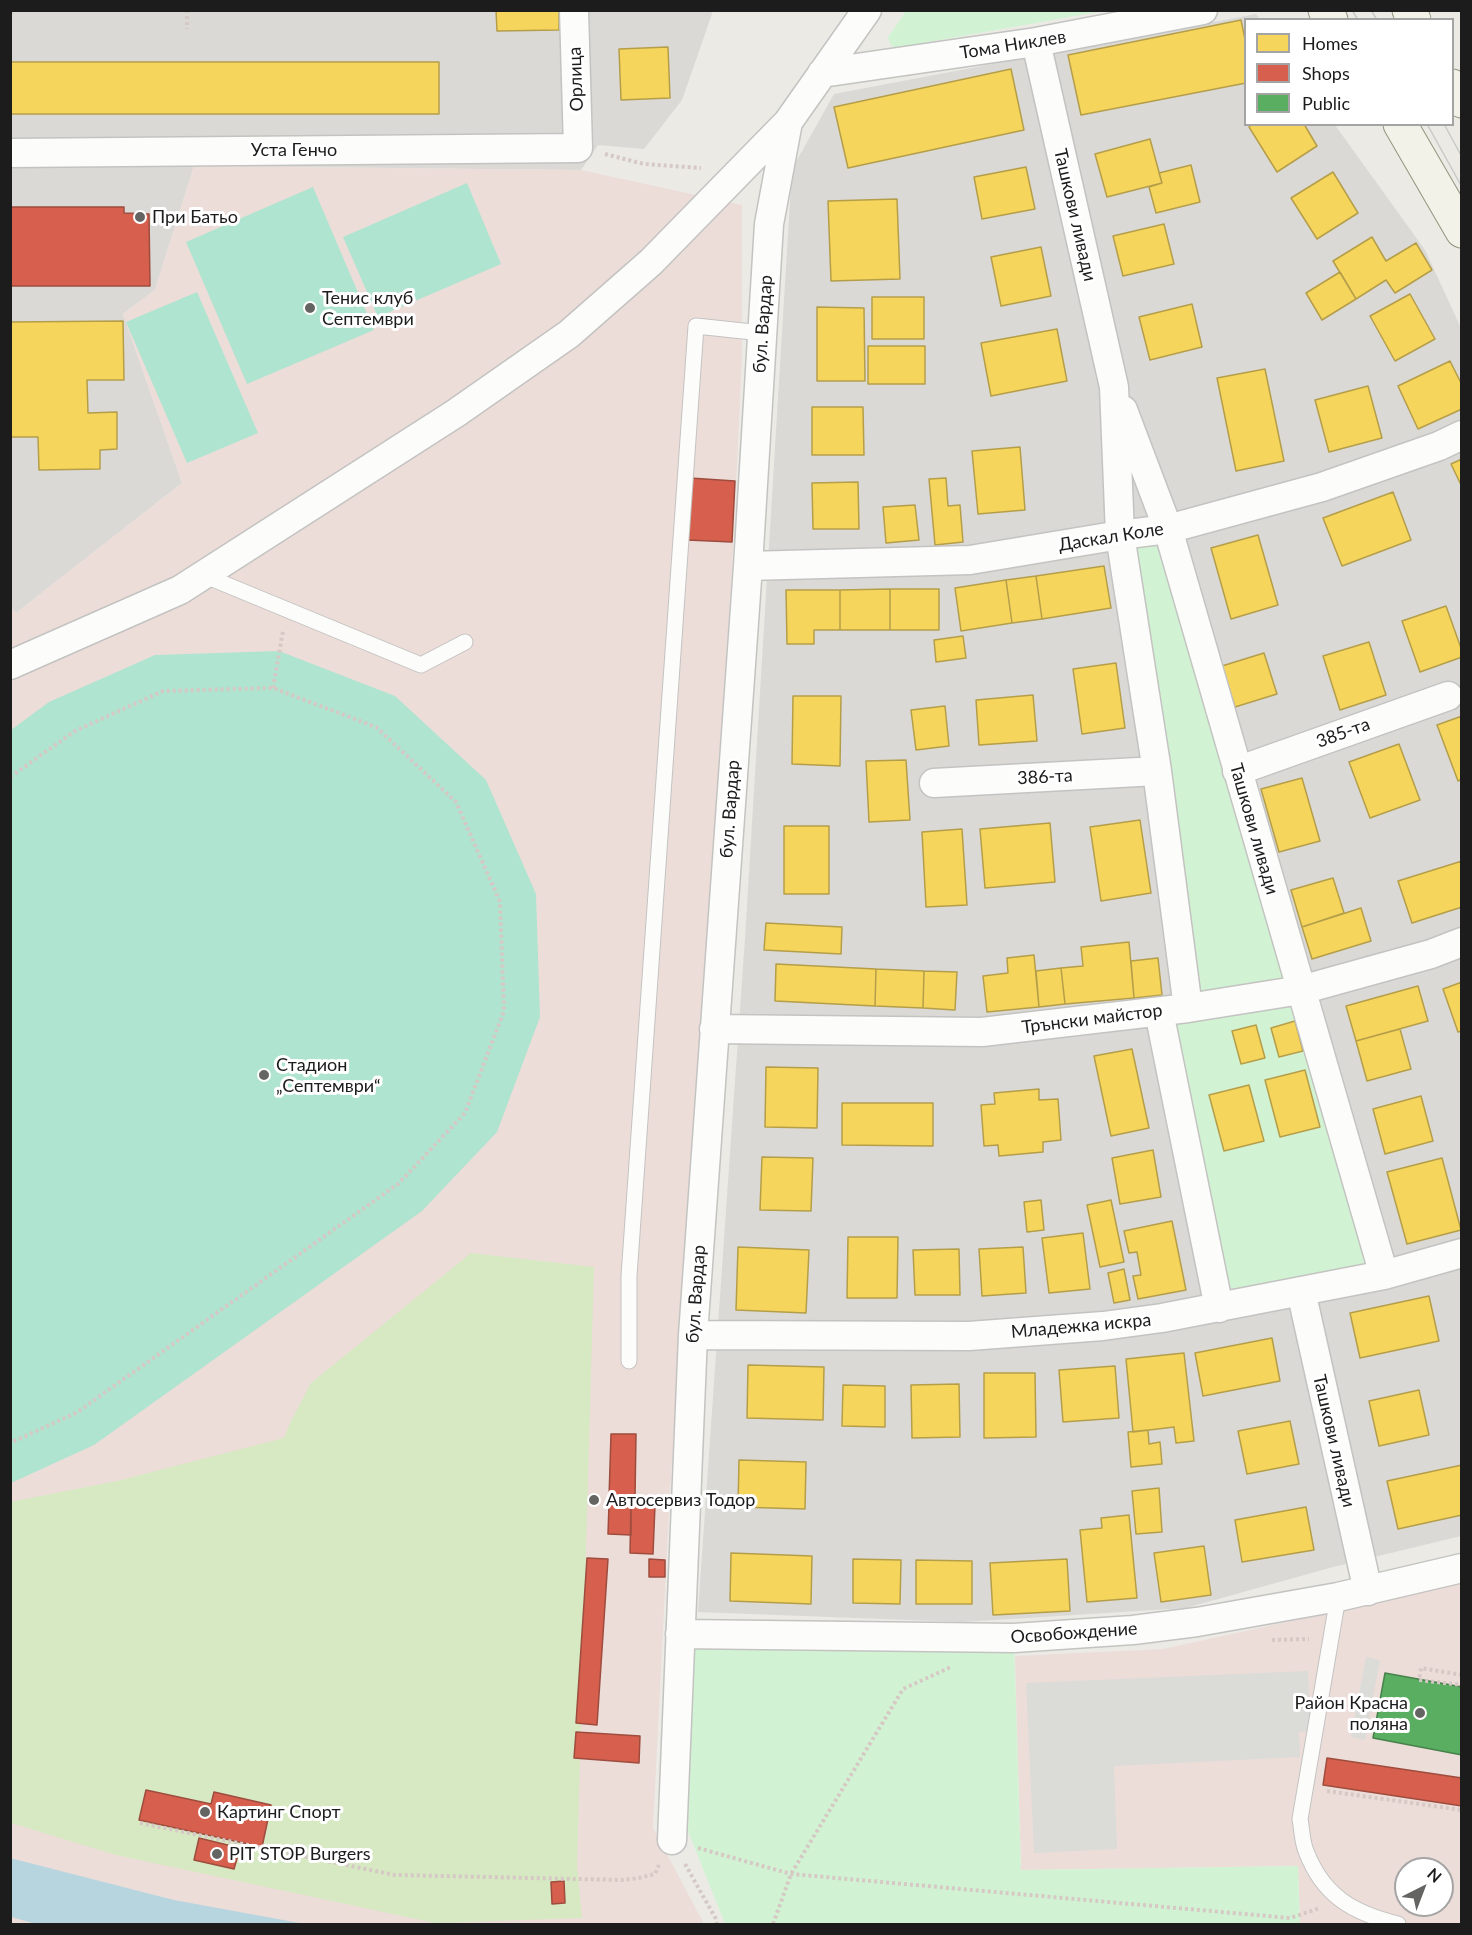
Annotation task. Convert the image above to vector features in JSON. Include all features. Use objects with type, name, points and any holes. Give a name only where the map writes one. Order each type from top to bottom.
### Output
[{"type":"main road","points":[[1401,126],[1461,231]]},
{"type":"street","name":"Орлица","points":[[574,10],[578,148]]},
{"type":"street","name":"бул. Вардар","points":[[672,1840],[693,1335],[748,566],[769,224],[788,122],[867,10]]},
{"type":"street","name":"Тома Никлев","points":[[822,73],[1036,42],[1203,10]]},
{"type":"street","name":"Ташкови ливади","points":[[1036,42],[1114,387],[1168,529],[1384,1275]]},
{"type":"street","points":[[10,665],[180,590],[456,413],[569,334],[651,262],[788,122]]},
{"type":"street","name":"Уста Генчо","points":[[10,153],[578,148]]},
{"type":"street","name":"Ташкови ливади","points":[[1114,387],[1120,535],[1157,771],[1188,1008]]},
{"type":"street","name":"Даскал Коле","points":[[748,566],[970,560],[1168,529],[1322,487],[1439,446],[1461,435]]},
{"type":"street","name":"385-та","points":[[1238,771],[1448,696]]},
{"type":"street","name":"386-та","points":[[934,783],[1157,771]]},
{"type":"street","name":"Трънски майстор","points":[[714,1029],[982,1032],[1159,1012],[1301,990],[1431,954],[1461,942]]},
{"type":"street","points":[[1159,1012],[1219,1308]]},
{"type":"street","name":"Младежка искра","points":[[693,1335],[969,1336],[1103,1326],[1219,1308],[1384,1275],[1461,1252]]},
{"type":"street","name":"Ташкови ливади","points":[[1301,1291],[1368,1591]]},
{"type":"street","name":"Освобождение","points":[[680,1634],[1014,1638],[1133,1630],[1197,1622],[1338,1597],[1461,1568]]},
{"type":"lane","points":[[629,1361],[628,1276],[696,326],[762,333]]},
{"type":"lane","points":[[202,575],[421,665],[465,642]]},
{"type":"lane","points":[[1338,1597],[1300,1819],[1305,1850],[1320,1878],[1341,1901],[1369,1917],[1398,1924]]},
{"type":"path","points":[[187,10],[187,29]]},
{"type":"path","points":[[578,148],[644,164],[740,171]]},
{"type":"path","points":[[273,688],[286,609]]},
{"type":"path","points":[[10,777],[75,730],[163,691],[273,688],[376,727],[456,802],[500,902],[504,1011],[465,1113],[398,1184],[76,1413],[10,1443]]},
{"type":"path","points":[[1270,1640],[1331,1638]]},
{"type":"path","points":[[772,1924],[791,1874],[903,1689],[953,1666]]},
{"type":"path","points":[[1461,1675],[1421,1668],[1419,1680],[1461,1685]]},
{"type":"path","points":[[1305,1788],[1461,1810]]},
{"type":"path","points":[[140,1823],[395,1875],[639,1878],[655,1874],[672,1840]]},
{"type":"path","points":[[672,1840],[791,1874],[1290,1918],[1341,1901]]},
{"type":"path","points":[[672,1840],[717,1924]]},
{"type":"shaded area","points":[[11,11],[713,11],[682,100],[644,149],[598,145],[581,170],[194,166],[155,290],[123,314],[182,483],[16,613],[11,607]]},
{"type":"shaded area","points":[[1256,14],[1259,18],[1244,18],[1244,126],[1336,126],[1425,250],[1461,328],[1461,1536],[1333,1567],[1186,1608],[962,1622],[698,1612],[745,938],[792,169],[834,94]]},
{"type":"shaded area","points":[[194,166],[581,170],[742,205],[742,357],[732,571],[670,1491],[653,1828],[704,1924],[11,1924],[10,607],[16,613],[182,483],[123,314],[155,290]]},
{"type":"shaded area","points":[[1461,1578],[1461,1924],[1300,1924],[1298,1866],[1021,1870],[1015,1656],[1163,1649],[1369,1604]]},
{"type":"shaded area","points":[[1366,1657],[1380,1660],[1365,1740],[1351,1737]]},
{"type":"shaded area","points":[[1308,1671],[1311,1731],[1299,1732],[1300,1757],[1114,1766],[1117,1849],[1034,1853],[1026,1683]]},
{"type":"green space","points":[[906,11],[1103,11],[895,48],[890,44],[888,37]]},
{"type":"green space","points":[[467,183],[501,264],[378,317],[343,237]]},
{"type":"green space","points":[[313,187],[374,330],[247,384],[186,242]]},
{"type":"green space","points":[[197,292],[258,433],[187,463],[126,322]]},
{"type":"green space","points":[[1166,535],[1296,988],[1190,1003],[1124,539]]},
{"type":"green space","name":"Стадион „Септември“","points":[[279,651],[395,696],[486,780],[536,894],[540,1017],[497,1132],[422,1211],[94,1445],[11,1483],[11,730],[49,702],[155,655]]},
{"type":"green space","points":[[1301,990],[1384,1275],[1219,1308],[1159,1012]]},
{"type":"green space","points":[[471,1253],[594,1267],[577,1865],[582,1918],[435,1923],[116,1855],[11,1823],[10,1502],[117,1481],[284,1438],[311,1383]]},
{"type":"green space","points":[[1014,1638],[1021,1870],[1298,1866],[1300,1924],[725,1924],[688,1831],[693,1646]]},
{"type":"water","points":[[10,1858],[174,1900],[305,1924],[36,1924],[11,1917]]},
{"type":"building: Homes","points":[[496,10],[559,10],[559,30],[497,31]]},
{"type":"building: Homes","points":[[1241,20],[1244,34],[1244,83],[1081,115],[1068,55]]},
{"type":"building: Homes","points":[[668,47],[670,98],[621,100],[619,49]]},
{"type":"building: Homes","points":[[10,62],[439,62],[439,114],[10,114]]},
{"type":"building: Homes","points":[[1011,69],[1024,130],[848,168],[834,107]]},
{"type":"building: Homes","points":[[1305,126],[1317,146],[1277,172],[1249,127]]},
{"type":"building: Homes","points":[[1150,139],[1162,183],[1107,197],[1095,154]]},
{"type":"building: Homes","points":[[1191,165],[1200,202],[1156,213],[1149,187],[1162,183],[1159,173]]},
{"type":"building: Homes","points":[[1026,167],[1035,209],[982,219],[974,177]]},
{"type":"building: Homes","points":[[1333,172],[1358,213],[1317,239],[1291,198]]},
{"type":"building: Homes","points":[[897,199],[900,279],[831,281],[828,201]]},
{"type":"building: Homes","points":[[1164,224],[1174,264],[1123,276],[1113,236]]},
{"type":"building: Homes","points":[[1372,237],[1386,261],[1416,243],[1432,270],[1395,293],[1386,280],[1356,299],[1333,261]]},
{"type":"building: Homes","points":[[1041,247],[1051,296],[1001,306],[991,257]]},
{"type":"building: Homes","points":[[1340,272],[1356,299],[1322,320],[1306,293]]},
{"type":"building: Homes","points":[[1410,294],[1435,339],[1395,361],[1370,316]]},
{"type":"building: Homes","points":[[872,297],[924,297],[924,339],[872,339]]},
{"type":"building: Homes","points":[[1192,304],[1202,347],[1150,360],[1139,317]]},
{"type":"building: Homes","points":[[817,307],[864,308],[865,381],[817,381]]},
{"type":"building: Homes","points":[[123,321],[124,380],[87,380],[88,413],[117,412],[117,449],[100,450],[100,469],[39,470],[38,437],[10,437],[10,322]]},
{"type":"building: Homes","points":[[1057,329],[1067,381],[991,396],[981,343]]},
{"type":"building: Homes","points":[[868,346],[925,346],[925,384],[868,384]]},
{"type":"building: Homes","points":[[1450,361],[1462,385],[1462,409],[1418,429],[1398,386]]},
{"type":"building: Homes","points":[[1265,369],[1284,461],[1236,471],[1217,378]]},
{"type":"building: Homes","points":[[1368,386],[1382,438],[1329,452],[1315,400]]},
{"type":"building: Homes","points":[[812,407],[863,407],[864,455],[812,455]]},
{"type":"building: Homes","points":[[1020,447],[1025,510],[978,514],[972,451]]},
{"type":"building: Homes","points":[[1462,459],[1462,487],[1451,464]]},
{"type":"building: Homes","points":[[946,478],[948,506],[960,505],[963,542],[935,545],[929,479]]},
{"type":"building: Homes","points":[[858,482],[859,529],[813,529],[812,483]]},
{"type":"building: Homes","points":[[1393,492],[1411,540],[1342,566],[1323,518]]},
{"type":"building: Homes","points":[[915,505],[919,540],[886,543],[883,507]]},
{"type":"building: Homes","points":[[1258,535],[1278,605],[1231,619],[1211,548]]},
{"type":"building: Homes","points":[[1104,566],[1111,608],[1042,619],[1036,576]]},
{"type":"building: Homes","points":[[1036,576],[1042,619],[1012,623],[1006,580]]},
{"type":"building: Homes","points":[[1006,580],[1012,623],[961,631],[955,588]]},
{"type":"building: Homes","points":[[890,589],[939,589],[939,630],[890,630]]},
{"type":"building: Homes","points":[[890,589],[890,630],[840,630],[840,590]]},
{"type":"building: Homes","points":[[786,590],[840,590],[840,630],[814,630],[814,644],[787,644]]},
{"type":"building: Homes","points":[[1446,606],[1462,657],[1420,672],[1402,621]]},
{"type":"building: Homes","points":[[963,636],[966,658],[936,662],[934,640]]},
{"type":"building: Homes","points":[[1369,642],[1386,695],[1340,710],[1323,656]]},
{"type":"building: Homes","points":[[1264,653],[1277,694],[1235,707],[1222,666]]},
{"type":"building: Homes","points":[[1116,663],[1125,728],[1082,734],[1073,669]]},
{"type":"building: Homes","points":[[1033,695],[1037,741],[979,745],[976,700]]},
{"type":"building: Homes","points":[[793,696],[841,696],[840,766],[792,764]]},
{"type":"building: Homes","points":[[945,706],[949,746],[916,750],[911,710]]},
{"type":"building: Homes","points":[[1462,716],[1462,779],[1458,781],[1437,725]]},
{"type":"building: Homes","points":[[1399,744],[1420,800],[1370,818],[1349,762]]},
{"type":"building: Homes","points":[[906,760],[910,820],[869,822],[866,761]]},
{"type":"building: Homes","points":[[1302,778],[1320,841],[1279,852],[1261,789]]},
{"type":"building: Homes","points":[[1140,820],[1151,893],[1101,901],[1090,827]]},
{"type":"building: Homes","points":[[1050,823],[1055,882],[985,888],[980,829]]},
{"type":"building: Homes","points":[[784,826],[829,826],[829,894],[784,894]]},
{"type":"building: Homes","points":[[962,829],[967,905],[926,907],[922,832]]},
{"type":"building: Homes","points":[[1462,861],[1462,907],[1412,923],[1398,881]]},
{"type":"building: Homes","points":[[1333,878],[1344,913],[1302,927],[1291,890]]},
{"type":"building: Homes","points":[[1361,908],[1371,941],[1312,959],[1302,927]]},
{"type":"building: Homes","points":[[766,923],[842,927],[841,954],[764,950]]},
{"type":"building: Homes","points":[[1129,942],[1134,998],[1065,1004],[1061,968],[1083,966],[1081,947]]},
{"type":"building: Homes","points":[[1034,955],[1039,1007],[987,1012],[983,976],[1008,973],[1007,958]]},
{"type":"building: Homes","points":[[1158,958],[1162,995],[1134,998],[1131,961]]},
{"type":"building: Homes","points":[[776,964],[876,969],[875,1006],[775,1001]]},
{"type":"building: Homes","points":[[1061,968],[1065,1004],[1039,1007],[1036,971]]},
{"type":"building: Homes","points":[[876,969],[924,971],[923,1008],[875,1006]]},
{"type":"building: Homes","points":[[924,971],[957,972],[955,1010],[923,1008]]},
{"type":"building: Homes","points":[[1462,982],[1462,1031],[1458,1032],[1443,989]]},
{"type":"building: Homes","points":[[1418,986],[1428,1021],[1356,1041],[1346,1006]]},
{"type":"building: Homes","points":[[1295,1021],[1303,1051],[1279,1057],[1271,1028]]},
{"type":"building: Homes","points":[[1256,1025],[1265,1058],[1241,1064],[1232,1031]]},
{"type":"building: Homes","points":[[1400,1029],[1411,1069],[1367,1081],[1356,1041]]},
{"type":"building: Homes","points":[[1132,1049],[1149,1128],[1111,1136],[1094,1056]]},
{"type":"building: Homes","points":[[766,1067],[818,1068],[817,1128],[765,1127]]},
{"type":"building: Homes","points":[[1305,1070],[1320,1127],[1280,1137],[1265,1080]]},
{"type":"building: Homes","points":[[1249,1085],[1264,1141],[1224,1151],[1209,1095]]},
{"type":"building: Homes","points":[[1039,1089],[1039,1100],[1058,1099],[1061,1140],[1043,1142],[1043,1152],[999,1156],[998,1145],[984,1146],[981,1105],[995,1104],[994,1093]]},
{"type":"building: Homes","points":[[1421,1096],[1433,1141],[1385,1154],[1373,1109]]},
{"type":"building: Homes","points":[[842,1103],[933,1103],[933,1146],[842,1145]]},
{"type":"building: Homes","points":[[1153,1150],[1161,1197],[1120,1204],[1112,1158]]},
{"type":"building: Homes","points":[[762,1157],[813,1158],[811,1211],[760,1210]]},
{"type":"building: Homes","points":[[1442,1158],[1461,1230],[1407,1244],[1387,1172]]},
{"type":"building: Homes","points":[[1041,1200],[1044,1230],[1027,1232],[1024,1202]]},
{"type":"building: Homes","points":[[1111,1200],[1124,1262],[1100,1267],[1087,1205]]},
{"type":"building: Homes","points":[[1172,1221],[1186,1290],[1138,1299],[1133,1276],[1141,1275],[1137,1252],[1129,1253],[1124,1231]]},
{"type":"building: Homes","points":[[1083,1233],[1090,1289],[1049,1293],[1042,1238]]},
{"type":"building: Homes","points":[[848,1237],[898,1237],[897,1298],[847,1298]]},
{"type":"building: Homes","points":[[738,1247],[809,1250],[806,1313],[736,1310]]},
{"type":"building: Homes","points":[[1023,1247],[1026,1293],[982,1296],[979,1249]]},
{"type":"building: Homes","points":[[959,1249],[960,1295],[915,1295],[913,1250]]},
{"type":"building: Homes","points":[[1124,1269],[1130,1300],[1114,1303],[1108,1273]]},
{"type":"building: Homes","points":[[1429,1296],[1439,1341],[1360,1358],[1350,1313]]},
{"type":"building: Homes","points":[[1272,1338],[1280,1381],[1203,1396],[1195,1353]]},
{"type":"building: Homes","points":[[1184,1353],[1194,1441],[1176,1443],[1174,1427],[1133,1432],[1126,1359]]},
{"type":"building: Homes","points":[[748,1365],[824,1367],[823,1420],[747,1418]]},
{"type":"building: Homes","points":[[1115,1366],[1119,1418],[1063,1422],[1059,1370]]},
{"type":"building: Homes","points":[[984,1373],[1035,1373],[1036,1437],[984,1438]]},
{"type":"building: Homes","points":[[959,1384],[960,1437],[912,1438],[911,1385]]},
{"type":"building: Homes","points":[[843,1385],[885,1386],[885,1427],[842,1426]]},
{"type":"building: Homes","points":[[1419,1390],[1429,1435],[1379,1446],[1369,1401]]},
{"type":"building: Homes","points":[[1290,1421],[1299,1464],[1247,1474],[1238,1431]]},
{"type":"building: Homes","points":[[1148,1430],[1149,1444],[1160,1442],[1162,1464],[1131,1467],[1128,1432]]},
{"type":"building: Homes","points":[[739,1460],[806,1462],[805,1509],[738,1507]]},
{"type":"building: Homes","points":[[1462,1465],[1462,1515],[1398,1529],[1387,1481]]},
{"type":"building: Homes","points":[[1159,1488],[1162,1532],[1136,1534],[1132,1491]]},
{"type":"building: Homes","points":[[1306,1507],[1314,1550],[1242,1562],[1235,1520]]},
{"type":"building: Homes","points":[[1129,1515],[1137,1598],[1087,1602],[1080,1530],[1102,1528],[1101,1518]]},
{"type":"building: Homes","points":[[1204,1546],[1211,1595],[1161,1602],[1154,1553]]},
{"type":"building: Homes","points":[[731,1553],[812,1556],[811,1604],[730,1601]]},
{"type":"building: Homes","points":[[853,1559],[901,1560],[900,1604],[853,1603]]},
{"type":"building: Homes","points":[[1067,1559],[1070,1611],[993,1615],[990,1563]]},
{"type":"building: Homes","points":[[916,1560],[972,1561],[972,1604],[916,1604]]},
{"type":"building: Shops","points":[[10,207],[124,207],[124,213],[149,214],[150,286],[10,286]]},
{"type":"building: Shops","points":[[690,478],[735,481],[732,542],[687,540]]},
{"type":"building: Shops","points":[[611,1434],[636,1434],[635,1498],[609,1498]]},
{"type":"building: Shops","points":[[609,1504],[631,1505],[631,1535],[608,1534]]},
{"type":"building: Shops","points":[[631,1505],[655,1505],[653,1554],[630,1553]]},
{"type":"building: Shops","points":[[587,1558],[608,1559],[597,1725],[576,1723]]},
{"type":"building: Shops","points":[[649,1559],[665,1560],[665,1577],[649,1577]]},
{"type":"building: Shops","points":[[576,1732],[640,1736],[639,1763],[574,1758]]},
{"type":"building: Shops","points":[[1327,1758],[1462,1778],[1462,1806],[1323,1785]]},
{"type":"building: Shops","name":"Картинг Спорт","points":[[146,1790],[211,1804],[214,1792],[271,1805],[262,1847],[139,1820]]},
{"type":"building: Shops","name":"PIT STOP Burgers","points":[[199,1838],[240,1848],[234,1869],[194,1860]]},
{"type":"building: Shops","points":[[564,1881],[565,1903],[552,1904],[551,1882]]},
{"type":"building: Public","name":"Район Красна поляна","points":[[1385,1673],[1462,1687],[1462,1755],[1373,1738]]},
{"type":"tram line","points":[[1352,10],[1357,18]]},
{"type":"tram line","points":[[1371,10],[1376,18]]},
{"type":"tram line","points":[[1428,126],[1462,187]]},
{"type":"tram line","points":[[1445,126],[1462,157]]},
{"type":"place","name":"При Батьо","points":[[140,217]]},
{"type":"place","name":"Тенис клуб Септември","points":[[310,308]]},
{"type":"place","name":"Стадион „Септември“","points":[[264,1075]]},
{"type":"place","name":"Автосервиз Тодор","points":[[594,1500]]},
{"type":"place","name":"Район Красна поляна","points":[[1420,1713]]},
{"type":"place","name":"Картинг Спорт","points":[[205,1812]]},
{"type":"place","name":"PIT STOP Burgers","points":[[217,1854]]}]
